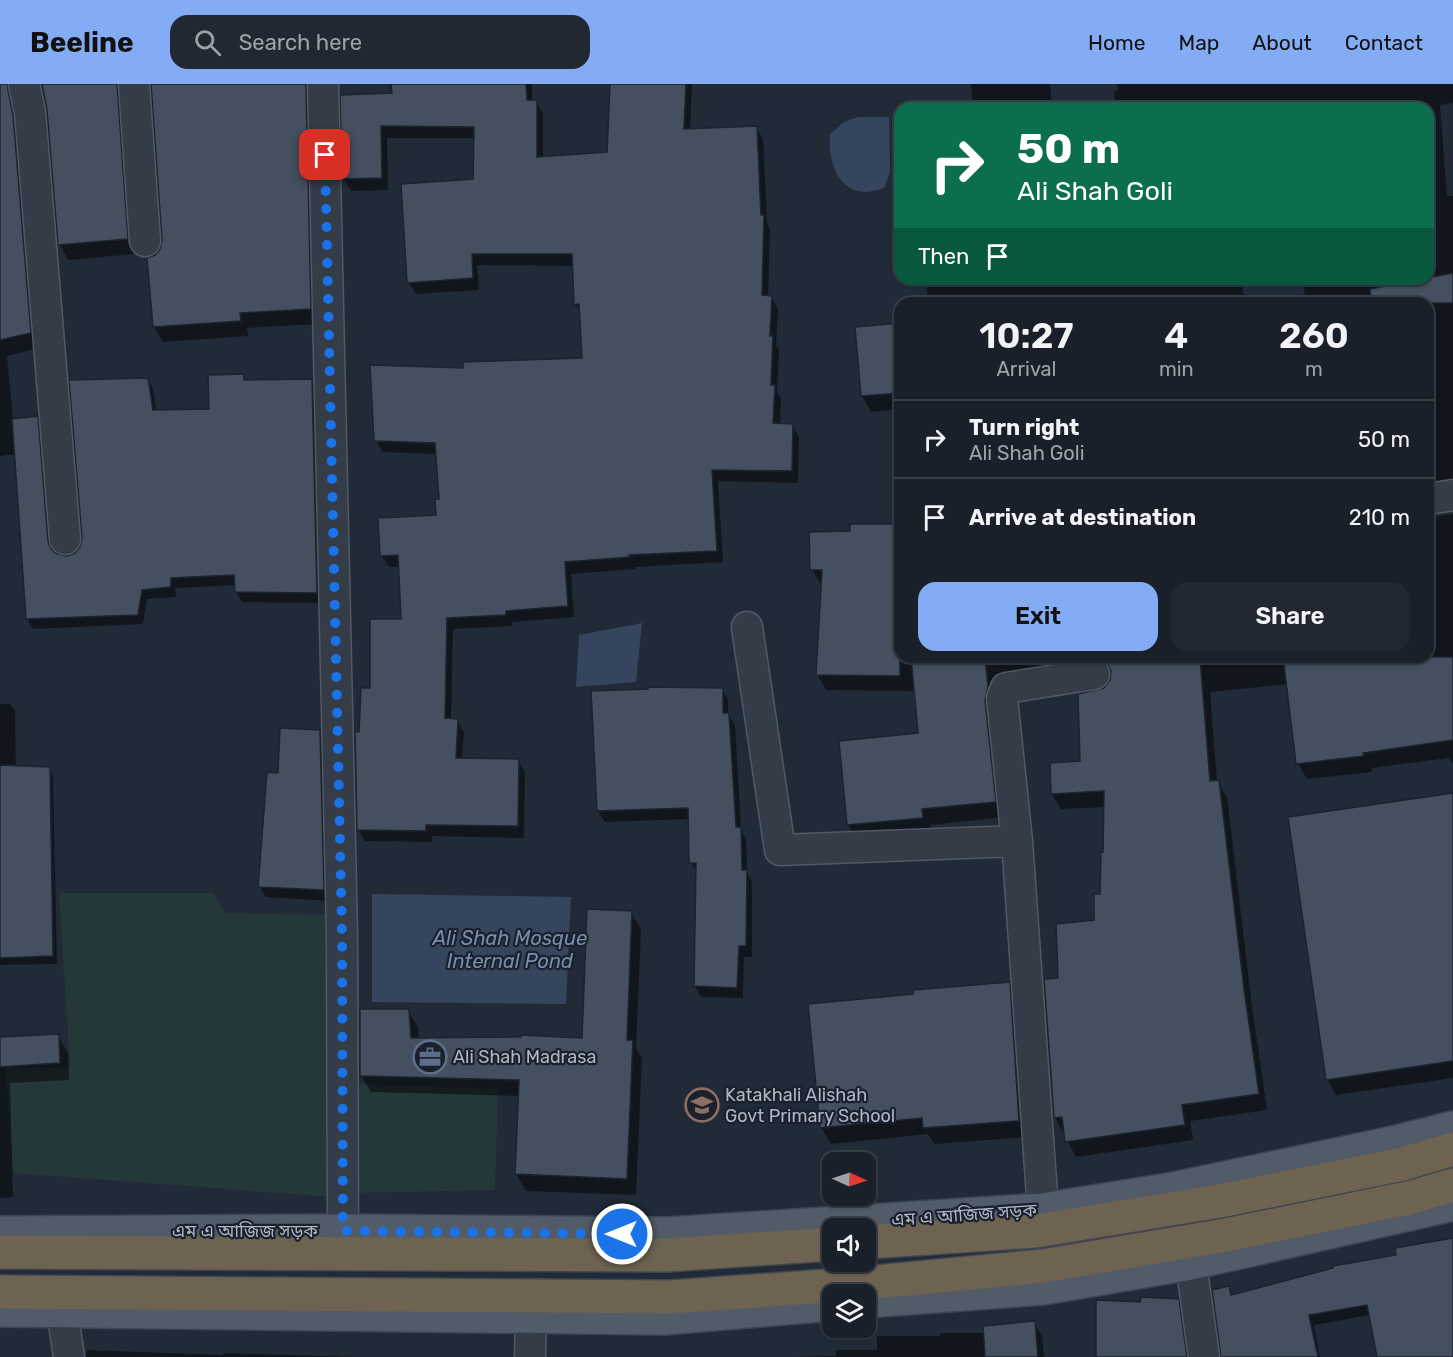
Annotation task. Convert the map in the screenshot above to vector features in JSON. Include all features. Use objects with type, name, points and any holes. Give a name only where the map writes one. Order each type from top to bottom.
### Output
[{"type":"highway","points":[[876,1241],[1036,1231],[1220,1201],[1403,1164],[1453,1149]]},
{"type":"highway","points":[[0,1292],[670,1297],[809,1287],[1043,1266],[1226,1235],[1408,1198],[1453,1185]]},
{"type":"highway","points":[[0,1252],[666,1255],[822,1245]]},
{"type":"main road","name":"এম এ আজিজ সড়ক","points":[[0,1233],[343,1231],[667,1234],[1043,1210],[1174,1189],[1394,1143],[1453,1128]]},
{"type":"main road","points":[[876,1300],[1043,1288],[1191,1263],[1453,1204]]},
{"type":"main road","points":[[0,1310],[665,1318],[822,1305]]},
{"type":"street","points":[[24,84],[30,112],[65,539]]},
{"type":"street","points":[[134,84],[145,242]]},
{"type":"street","points":[[323,84],[342,934],[343,1231]]},
{"type":"street","points":[[1434,498],[1453,495]]},
{"type":"street","points":[[747,627],[780,850],[1017,841]]},
{"type":"street","points":[[1043,1210],[1017,841],[1002,698],[1006,688],[1094,674]]},
{"type":"street","points":[[1191,1263],[1204,1357]]},
{"type":"street","points":[[62,1310],[69,1357]]},
{"type":"street","points":[[530,1357],[531,1317]]},
{"type":"shaded area","points":[[59,893],[214,893],[224,913],[332,915],[331,1197],[13,1173],[6,1068],[70,1068]]},
{"type":"shaded area","points":[[354,1084],[498,1089],[495,1190],[352,1193]]},
{"type":"water","points":[[858,117],[889,117],[890,172],[884,188],[874,191],[855,190],[847,186],[836,172],[833,163],[830,134],[844,122]]},
{"type":"water","points":[[642,623],[636,682],[576,687],[579,635]]},
{"type":"water","name":"Ali Shah Mosque Internal Pond","points":[[372,894],[571,897],[566,1004],[372,1002]]},
{"type":"building","points":[[0,84],[7,84],[13,115],[31,333],[0,340]]},
{"type":"building","points":[[42,84],[117,84],[128,239],[58,245],[47,110]]},
{"type":"building","points":[[151,84],[306,84],[311,309],[240,313],[241,321],[153,327],[147,258],[155,255],[160,249],[162,240]]},
{"type":"building","points":[[391,84],[526,84],[527,100],[537,100],[537,157],[607,152],[610,84],[686,84],[684,129],[757,126],[761,215],[764,215],[762,295],[772,296],[770,336],[773,336],[771,385],[775,385],[773,423],[793,424],[792,471],[712,470],[717,551],[629,555],[630,557],[565,562],[568,606],[506,611],[506,615],[447,618],[445,718],[458,719],[456,758],[519,759],[518,826],[426,825],[426,831],[357,830],[355,731],[359,732],[361,688],[370,688],[370,619],[401,619],[398,555],[380,556],[378,518],[436,515],[435,499],[439,499],[435,443],[374,441],[370,365],[463,368],[463,362],[582,358],[579,304],[574,305],[572,254],[472,254],[473,278],[407,283],[401,184],[473,179],[474,127],[381,126],[382,178],[342,179],[340,95],[392,93]]},
{"type":"building","points":[[1453,273],[1453,303],[1434,303],[1434,297],[1371,297],[1370,289],[1391,285],[1434,285],[1434,277]]},
{"type":"building","points":[[894,324],[894,393],[861,396],[855,327]]},
{"type":"building","points":[[244,374],[244,380],[312,379],[317,593],[235,592],[234,575],[171,578],[171,587],[142,590],[138,615],[26,619],[12,419],[38,416],[48,541],[51,549],[57,554],[67,556],[75,553],[80,547],[82,538],[69,380],[148,378],[153,410],[209,409],[208,375]]},
{"type":"building","points":[[850,524],[894,524],[894,663],[900,663],[900,676],[816,675],[822,570],[810,570],[809,532],[850,531]]},
{"type":"building","points":[[1434,657],[1453,657],[1453,740],[1363,753],[1364,756],[1296,764],[1284,663],[1434,663]]},
{"type":"building","points":[[912,663],[986,663],[988,687],[985,700],[996,802],[922,809],[923,818],[847,825],[839,741],[918,733]]},
{"type":"building","points":[[1200,663],[1210,781],[1219,780],[1259,1094],[1182,1105],[1185,1125],[1065,1142],[1062,1117],[1054,1118],[1044,979],[1058,978],[1056,924],[1094,920],[1094,894],[1100,894],[1104,791],[1051,794],[1050,763],[1080,761],[1078,694],[1104,688],[1110,680],[1111,671],[1108,664]]},
{"type":"building","points":[[648,687],[723,688],[723,713],[729,713],[736,827],[741,827],[742,870],[747,870],[746,946],[739,946],[737,988],[694,986],[696,863],[689,863],[688,808],[597,811],[591,691],[648,689]]},
{"type":"building","points":[[280,728],[320,730],[324,890],[258,887],[267,772],[278,773]]},
{"type":"building","points":[[0,765],[50,767],[53,956],[0,958]]},
{"type":"building","points":[[1453,793],[1453,1061],[1326,1080],[1288,817]]},
{"type":"building","points":[[587,909],[632,911],[627,1040],[633,1040],[627,1179],[515,1174],[519,1080],[360,1076],[360,1009],[409,1009],[411,1038],[521,1037],[521,1035],[582,1038]]},
{"type":"building","points":[[1010,982],[1019,1121],[923,1128],[922,1118],[820,1128],[808,1004],[913,994],[913,990]]},
{"type":"building","points":[[59,1034],[60,1063],[0,1067],[0,1037]]},
{"type":"building","points":[[1453,1238],[1453,1357],[1377,1357],[1367,1305],[1309,1315],[1318,1357],[1221,1357],[1212,1290],[1229,1286],[1231,1295],[1333,1268],[1333,1266],[1396,1255],[1395,1248]]},
{"type":"building","points":[[1141,1297],[1179,1299],[1187,1357],[1096,1357],[1096,1300],[1140,1302]]},
{"type":"building","points":[[1035,1321],[1038,1357],[985,1357],[983,1326]]},
{"type":"place","name":"Ali Shah Madrasa","points":[[430,1057]]},
{"type":"place","name":"Katakhali Alishah Govt Primary School","points":[[702,1105]]},
{"type":"route","points":[[325,155],[342,934],[343,1231],[622,1234]]}]
